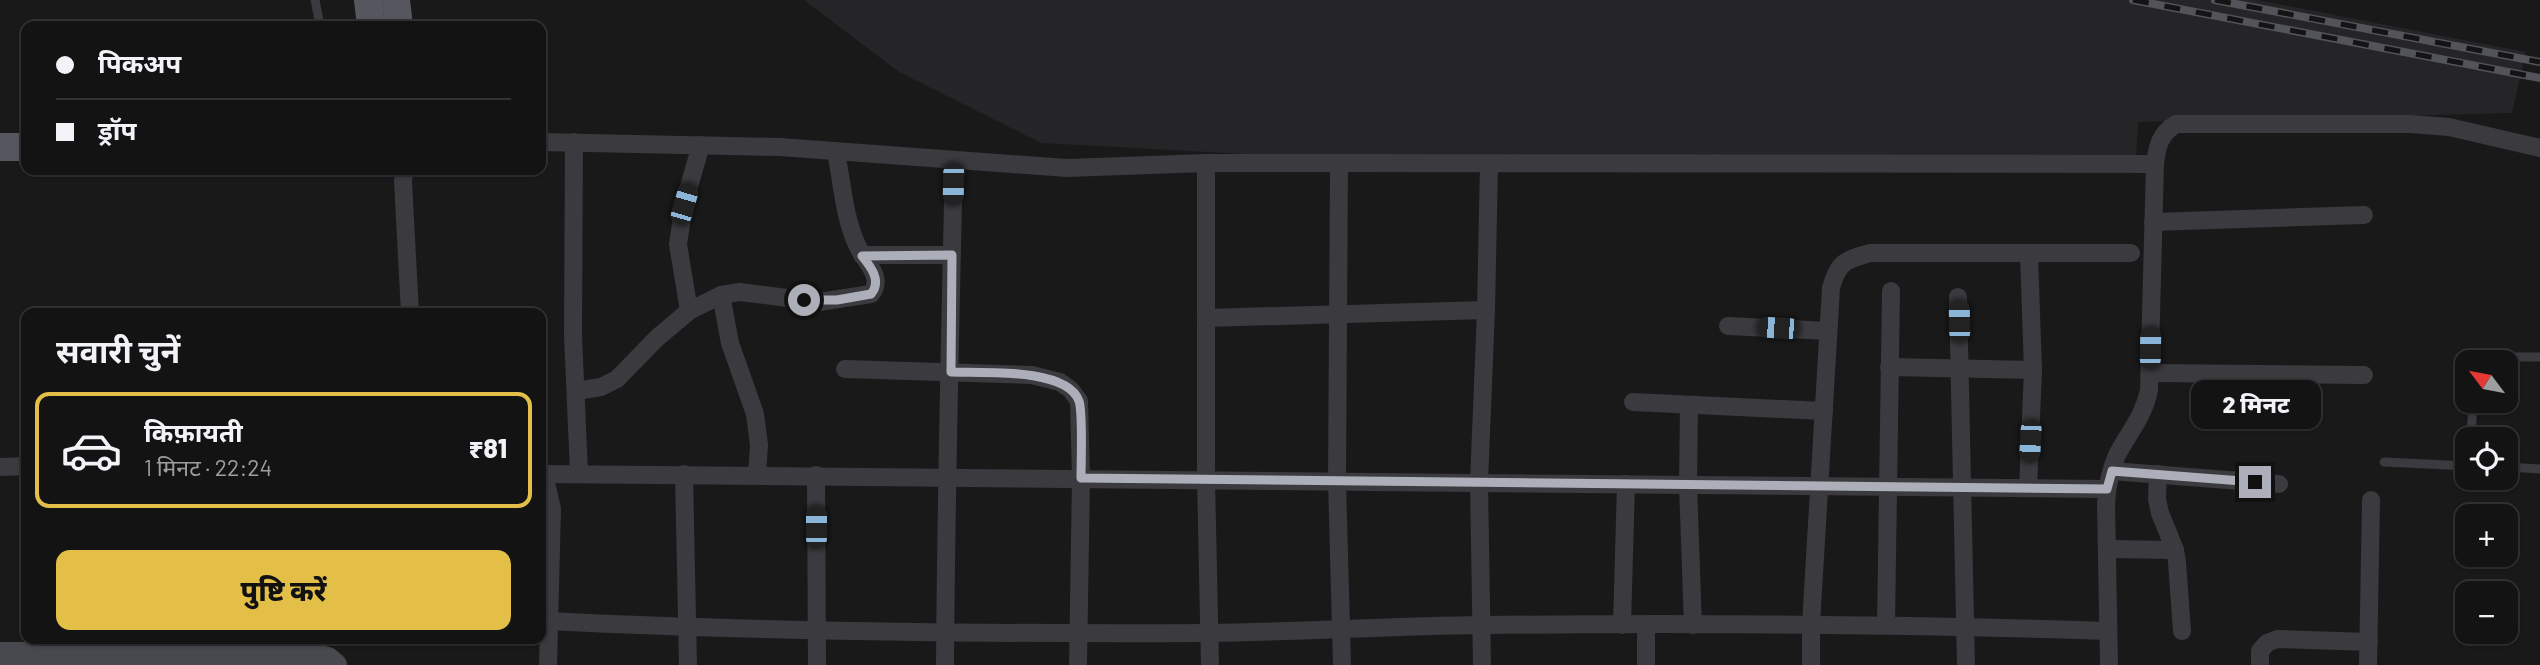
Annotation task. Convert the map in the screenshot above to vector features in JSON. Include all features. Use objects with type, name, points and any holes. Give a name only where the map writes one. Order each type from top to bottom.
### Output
[{"type":"main road","points":[[0,147],[21,147]]},
{"type":"street","points":[[2109,665],[2107,489],[2118,455],[2146,405],[2150,373],[2155,164],[2161,136],[2176,124],[2411,124],[2449,127],[2540,148]]},
{"type":"street","points":[[546,142],[701,145],[1067,168],[1206,163],[2155,164]]},
{"type":"street","points":[[574,142],[573,335],[579,473]]},
{"type":"street","points":[[689,311],[678,244],[684,204],[701,145]]},
{"type":"street","points":[[576,391],[601,387],[617,379],[657,338],[689,311],[722,295],[740,292],[819,302],[871,294],[875,289],[876,279],[850,230],[836,152]]},
{"type":"street","points":[[945,665],[946,477],[951,372],[954,160]]},
{"type":"street","points":[[1206,163],[1206,480],[1210,665]]},
{"type":"street","points":[[1482,665],[1479,482],[1489,163]]},
{"type":"street","points":[[1339,164],[1337,481],[1342,665]]},
{"type":"street","points":[[402,175],[410,308]]},
{"type":"street","points":[[2153,222],[2364,215]]},
{"type":"street","points":[[1811,665],[1828,331],[1836,269],[1849,259],[1870,253],[2131,253]]},
{"type":"street","points":[[2028,488],[2033,370],[2029,254]]},
{"type":"street","points":[[862,256],[952,255]]},
{"type":"street","points":[[1886,625],[1891,291]]},
{"type":"street","points":[[722,295],[730,343],[755,414],[759,445],[757,475]]},
{"type":"street","points":[[1958,297],[1966,665]]},
{"type":"street","points":[[1206,318],[1486,310]]},
{"type":"street","points":[[1728,326],[1828,331]]},
{"type":"street","points":[[1889,366],[2033,370]]},
{"type":"street","points":[[845,369],[1032,375],[1060,382],[1071,390],[1079,401],[1081,478],[1078,665]]},
{"type":"street","points":[[2150,373],[2364,375]]},
{"type":"street","points":[[1633,402],[1824,411]]},
{"type":"street","points":[[1689,406],[1688,485],[1693,625]]},
{"type":"street","points":[[0,467],[21,466]]},
{"type":"street","points":[[2112,471],[2279,484]]},
{"type":"street","points":[[546,473],[2107,489]]},
{"type":"street","points":[[684,474],[688,665]]},
{"type":"street","points":[[2158,474],[2157,499],[2160,513],[2175,550],[2182,631]]},
{"type":"street","points":[[816,475],[817,665]]},
{"type":"street","points":[[1622,625],[1626,484]]},
{"type":"street","points":[[546,487],[552,509],[548,665]]},
{"type":"street","points":[[2368,665],[2371,500]]},
{"type":"street","points":[[2107,549],[2175,550]]},
{"type":"street","points":[[549,621],[688,628],[1211,633],[1481,625],[1886,625],[2108,631]]},
{"type":"street","points":[[1646,625],[1646,665]]},
{"type":"street","points":[[2260,665],[2260,651],[2267,643],[2277,639],[2369,642]]},
{"type":"street","points":[[0,654],[122,650],[301,653],[328,659],[335,665]]},
{"type":"lane","points":[[315,0],[319,21]]},
{"type":"lane","points":[[2518,357],[2540,357]]},
{"type":"lane","points":[[2384,462],[2455,465]]},
{"type":"lane","points":[[2518,468],[2540,469]]},
{"type":"shaded area","points":[[804,0],[2257,0],[2526,52],[2512,113],[2138,122],[2136,160],[1245,154],[1041,143],[899,72]]},
{"type":"railway","points":[[2133,0],[2540,78]]},
{"type":"railway","points":[[2215,0],[2540,62]]},
{"type":"route","points":[[804,300],[819,302],[871,294],[875,289],[876,279],[862,256],[952,255],[951,372],[1032,375],[1060,382],[1071,390],[1079,401],[1081,478],[2107,489],[2112,471],[2255,482]]}]
